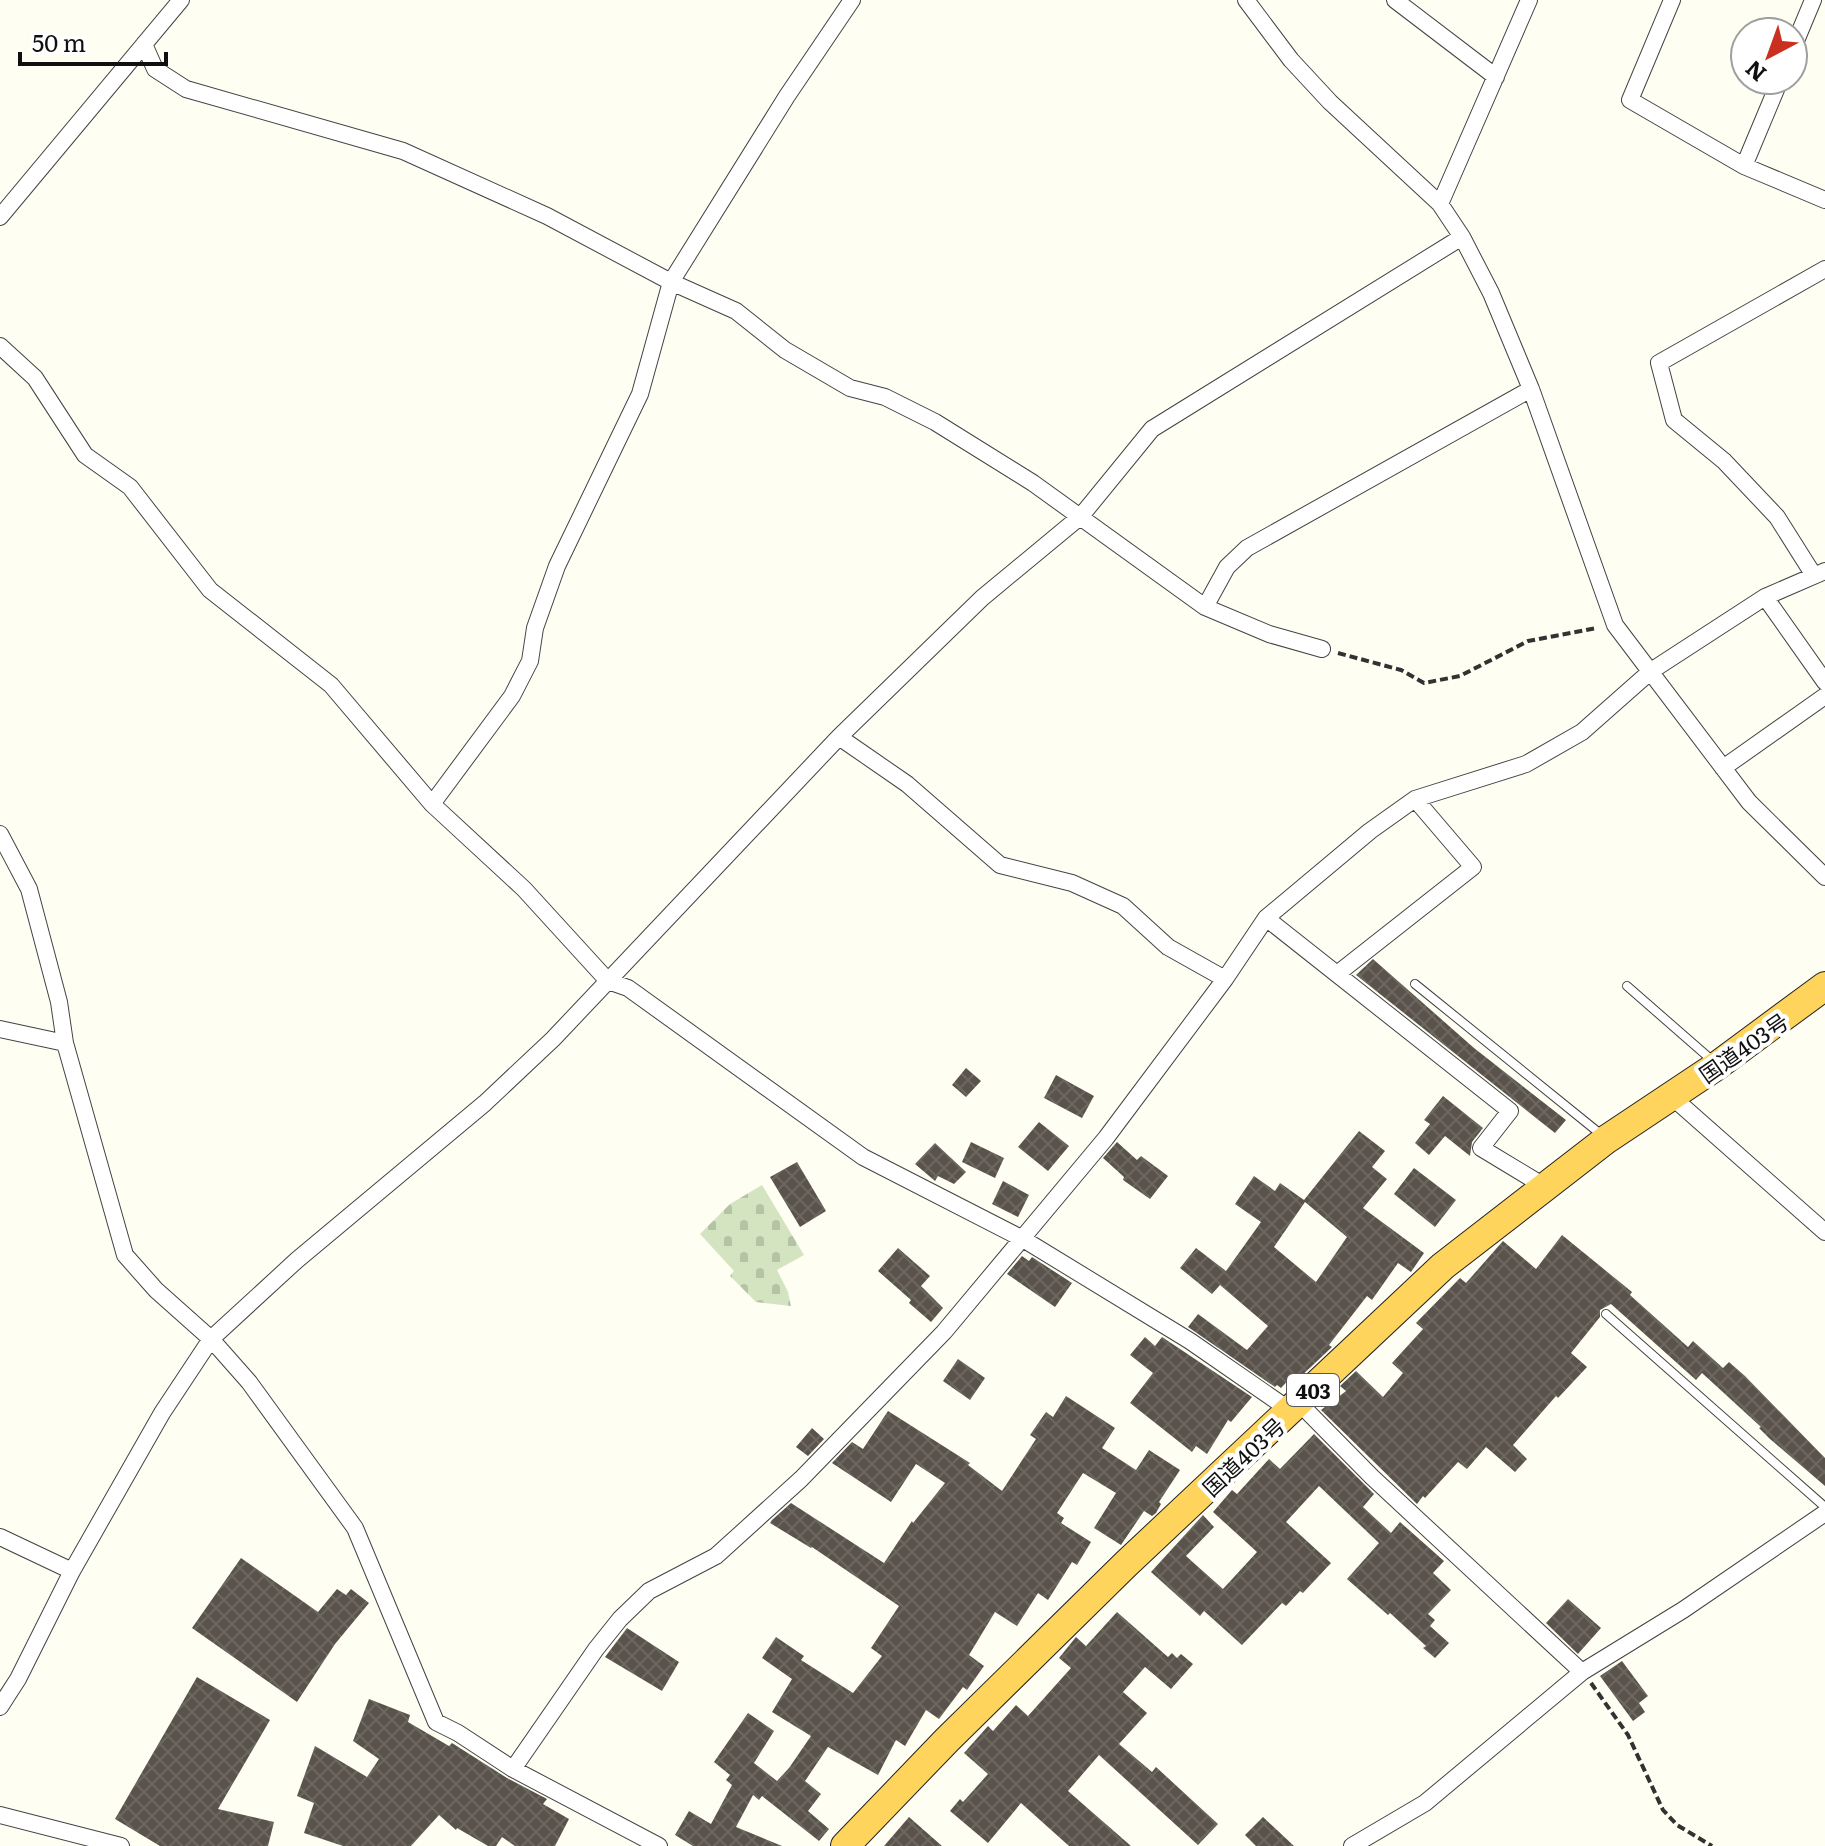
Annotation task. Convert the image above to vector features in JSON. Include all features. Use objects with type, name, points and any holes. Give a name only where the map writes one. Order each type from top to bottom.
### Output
[{"type":"highway","name":"国道403号","points":[[845,1846],[947,1740],[1126,1564],[1443,1266],[1607,1139],[1718,1065],[1825,986]]},
{"type":"street","points":[[0,217],[181,0]]},
{"type":"street","points":[[432,804],[512,696],[530,661],[535,628],[557,566],[640,394],[671,282],[787,96],[852,0]]},
{"type":"street","points":[[1246,0],[1291,60],[1330,102],[1440,204],[1462,237],[1491,293],[1531,389],[1615,625],[1749,802],[1825,877]]},
{"type":"street","points":[[1395,0],[1496,77]]},
{"type":"street","points":[[1440,204],[1529,0]]},
{"type":"street","points":[[1672,0],[1630,100],[1744,166],[1825,200]]},
{"type":"street","points":[[144,44],[155,69],[186,89],[403,151],[547,216],[671,282],[736,311],[785,350],[850,388],[885,397],[935,422],[1081,516],[1205,607],[1269,634],[1322,649]]},
{"type":"street","points":[[1744,166],[1773,96]]},
{"type":"street","points":[[0,1707],[18,1679],[72,1571],[162,1413],[211,1339],[297,1260],[485,1103],[553,1039],[839,737],[982,598],[1081,516],[1152,429],[1462,237]]},
{"type":"street","points":[[513,1769],[620,1619],[649,1591],[716,1556],[801,1479],[944,1332],[1106,1138],[1225,979],[1266,918],[1370,831],[1415,799],[1526,764],[1582,732],[1651,671],[1765,597],[1819,572],[1777,517],[1724,461],[1674,420],[1659,363],[1825,269]]},
{"type":"street","points":[[0,346],[35,378],[85,455],[130,487],[210,590],[331,685],[432,804],[524,889],[608,981],[628,988],[863,1157],[1023,1239],[1295,1407],[1582,1672]]},
{"type":"street","points":[[1205,607],[1227,567],[1247,548],[1531,389]]},
{"type":"street","points":[[1765,597],[1825,682]]},
{"type":"street","points":[[1723,768],[1825,696]]},
{"type":"street","points":[[839,737],[907,784],[1000,865],[1072,883],[1123,906],[1168,947],[1225,979]]},
{"type":"street","points":[[1337,974],[1473,867],[1415,799]]},
{"type":"street","points":[[0,834],[29,889],[59,1002],[65,1043],[125,1255],[156,1290],[211,1339],[249,1382],[355,1528],[436,1722],[513,1769],[659,1846]]},
{"type":"street","points":[[1266,918],[1510,1111],[1481,1148],[1544,1186]]},
{"type":"street","points":[[0,1029],[65,1043]]},
{"type":"street","points":[[1671,1096],[1825,1232]]},
{"type":"street","points":[[1352,1846],[1425,1803],[1582,1672],[1683,1610],[1825,1513]]},
{"type":"street","points":[[0,1537],[72,1571]]},
{"type":"street","points":[[0,1815],[121,1846]]},
{"type":"lane","points":[[1415,984],[1607,1139]]},
{"type":"lane","points":[[1627,986],[1718,1065]]},
{"type":"lane","points":[[1606,1314],[1825,1507]]},
{"type":"path","points":[[1322,649],[1401,670],[1424,683],[1460,676],[1528,641],[1615,625]]},
{"type":"path","points":[[1582,1672],[1628,1735],[1663,1810],[1677,1825],[1712,1846]]},
{"type":"green space","points":[[762,1185],[804,1255],[777,1270],[791,1306],[756,1302],[730,1276],[734,1271],[700,1234],[730,1204]]},
{"type":"building","points":[[1373,959],[1474,1048],[1566,1120],[1555,1133],[1356,975]]},
{"type":"building","points":[[966,1068],[981,1081],[966,1097],[952,1085]]},
{"type":"building","points":[[1056,1075],[1094,1096],[1082,1118],[1044,1098]]},
{"type":"building","points":[[1443,1096],[1483,1128],[1472,1142],[1470,1156],[1445,1136],[1429,1155],[1415,1143],[1430,1124],[1424,1120]]},
{"type":"building","points":[[1039,1122],[1069,1146],[1048,1171],[1018,1147]]},
{"type":"building","points":[[1359,1131],[1385,1151],[1372,1167],[1387,1179],[1363,1208],[1424,1253],[1411,1272],[1398,1263],[1372,1300],[1367,1296],[1329,1345],[1332,1347],[1297,1380],[1292,1376],[1281,1388],[1275,1387],[1188,1327],[1198,1314],[1247,1350],[1268,1326],[1220,1285],[1212,1294],[1180,1268],[1196,1248],[1226,1271],[1261,1222],[1235,1204],[1254,1176],[1275,1191],[1280,1183],[1304,1200]],"holes":[[[1305,1202],[1347,1237],[1316,1282],[1274,1247]]]},
{"type":"building","points":[[971,1142],[1004,1158],[995,1178],[962,1162]]},
{"type":"building","points":[[1117,1142],[1137,1160],[1141,1156],[1168,1176],[1150,1199],[1123,1180],[1124,1177],[1103,1158]]},
{"type":"building","points":[[935,1143],[966,1172],[954,1184],[938,1176],[935,1181],[915,1164]]},
{"type":"building","points":[[797,1162],[826,1211],[800,1227],[770,1177]]},
{"type":"building","points":[[1414,1168],[1456,1200],[1435,1227],[1394,1194]]},
{"type":"building","points":[[1003,1181],[1029,1195],[1018,1217],[992,1204]]},
{"type":"building","points":[[1562,1235],[1632,1292],[1630,1295],[1688,1347],[1693,1341],[1723,1368],[1729,1362],[1745,1376],[1825,1458],[1825,1486],[1770,1439],[1702,1373],[1696,1380],[1611,1304],[1600,1310],[1600,1317],[1571,1353],[1587,1367],[1558,1398],[1556,1396],[1513,1445],[1527,1459],[1515,1472],[1486,1447],[1467,1469],[1458,1462],[1417,1504],[1321,1410],[1346,1391],[1340,1386],[1356,1371],[1383,1397],[1403,1373],[1392,1363],[1423,1329],[1416,1323],[1460,1278],[1466,1283],[1503,1241],[1536,1269]]},
{"type":"building","points":[[898,1248],[930,1276],[921,1286],[943,1308],[931,1322],[878,1271]]},
{"type":"building","points":[[1022,1256],[1029,1261],[1032,1257],[1072,1283],[1055,1307],[1007,1274]]},
{"type":"building","points":[[1145,1337],[1155,1346],[1162,1337],[1252,1397],[1231,1422],[1228,1420],[1207,1454],[1196,1446],[1192,1452],[1130,1403],[1153,1373],[1130,1355]]},
{"type":"building","points":[[958,1359],[985,1378],[970,1400],[943,1381]]},
{"type":"building","points":[[1066,1396],[1115,1428],[1102,1448],[1136,1470],[1149,1450],[1180,1470],[1159,1502],[1161,1504],[1156,1513],[1152,1516],[1144,1511],[1121,1545],[1094,1528],[1116,1493],[1083,1473],[1057,1513],[1064,1518],[1061,1523],[1091,1542],[1077,1565],[1072,1562],[1048,1600],[1038,1593],[1017,1626],[995,1612],[969,1655],[984,1666],[967,1690],[963,1687],[939,1719],[926,1710],[905,1746],[896,1740],[878,1775],[828,1747],[805,1781],[821,1794],[808,1811],[829,1829],[819,1841],[762,1796],[759,1800],[753,1795],[736,1827],[782,1846],[693,1846],[675,1835],[689,1811],[711,1824],[732,1785],[726,1780],[730,1775],[714,1762],[748,1713],[774,1731],[754,1763],[777,1781],[811,1736],[772,1712],[792,1679],[762,1658],[776,1637],[804,1656],[801,1660],[853,1693],[882,1656],[871,1648],[899,1606],[812,1547],[770,1523],[772,1520],[791,1503],[884,1563],[912,1521],[945,1483],[916,1464],[891,1502],[832,1463],[852,1442],[863,1449],[888,1411],[970,1463],[968,1465],[1002,1491],[1036,1439],[1030,1435],[1046,1412],[1053,1417]]},
{"type":"building","points":[[812,1428],[824,1439],[808,1456],[796,1447]]},
{"type":"building","points":[[1314,1434],[1374,1494],[1363,1507],[1391,1533],[1400,1522],[1444,1561],[1433,1573],[1451,1590],[1428,1614],[1435,1620],[1430,1626],[1449,1643],[1435,1658],[1390,1613],[1388,1615],[1347,1579],[1379,1543],[1319,1486],[1286,1522],[1331,1563],[1303,1593],[1300,1591],[1286,1606],[1282,1603],[1242,1645],[1204,1611],[1200,1616],[1151,1572],[1203,1515],[1214,1527],[1186,1556],[1223,1589],[1257,1552],[1213,1512],[1232,1490],[1237,1494],[1269,1459],[1280,1469]]},
{"type":"building","points":[[241,1558],[318,1612],[337,1589],[346,1595],[351,1589],[369,1603],[335,1644],[297,1702],[192,1628]]},
{"type":"building","points":[[1568,1599],[1601,1628],[1578,1654],[1546,1623]]},
{"type":"building","points":[[1117,1612],[1168,1657],[1172,1653],[1177,1658],[1181,1654],[1193,1664],[1171,1689],[1145,1667],[1123,1692],[1147,1713],[1119,1744],[1152,1772],[1156,1767],[1218,1824],[1198,1845],[1099,1755],[1068,1791],[1131,1846],[1069,1846],[1021,1803],[988,1843],[950,1811],[960,1799],[963,1802],[988,1774],[964,1753],[988,1726],[993,1731],[1016,1705],[1028,1716],[1071,1668],[1059,1658],[1076,1637],[1086,1646]]},
{"type":"building","points":[[627,1628],[679,1662],[662,1691],[605,1657]]},
{"type":"building","points":[[1622,1661],[1648,1696],[1639,1703],[1645,1712],[1633,1721],[1600,1676]]},
{"type":"building","points":[[197,1677],[270,1720],[218,1809],[274,1822],[268,1846],[160,1846],[115,1819]]},
{"type":"building","points":[[369,1699],[410,1715],[408,1722],[449,1746],[452,1743],[547,1799],[543,1804],[569,1819],[555,1846],[515,1846],[502,1837],[496,1846],[488,1846],[456,1830],[439,1815],[411,1846],[343,1846],[304,1833],[314,1803],[297,1796],[315,1746],[367,1777],[379,1759],[353,1741]]},
{"type":"building","points":[[909,1817],[942,1846],[884,1846]]},
{"type":"building","points":[[1263,1817],[1294,1846],[1256,1846],[1245,1835]]}]
